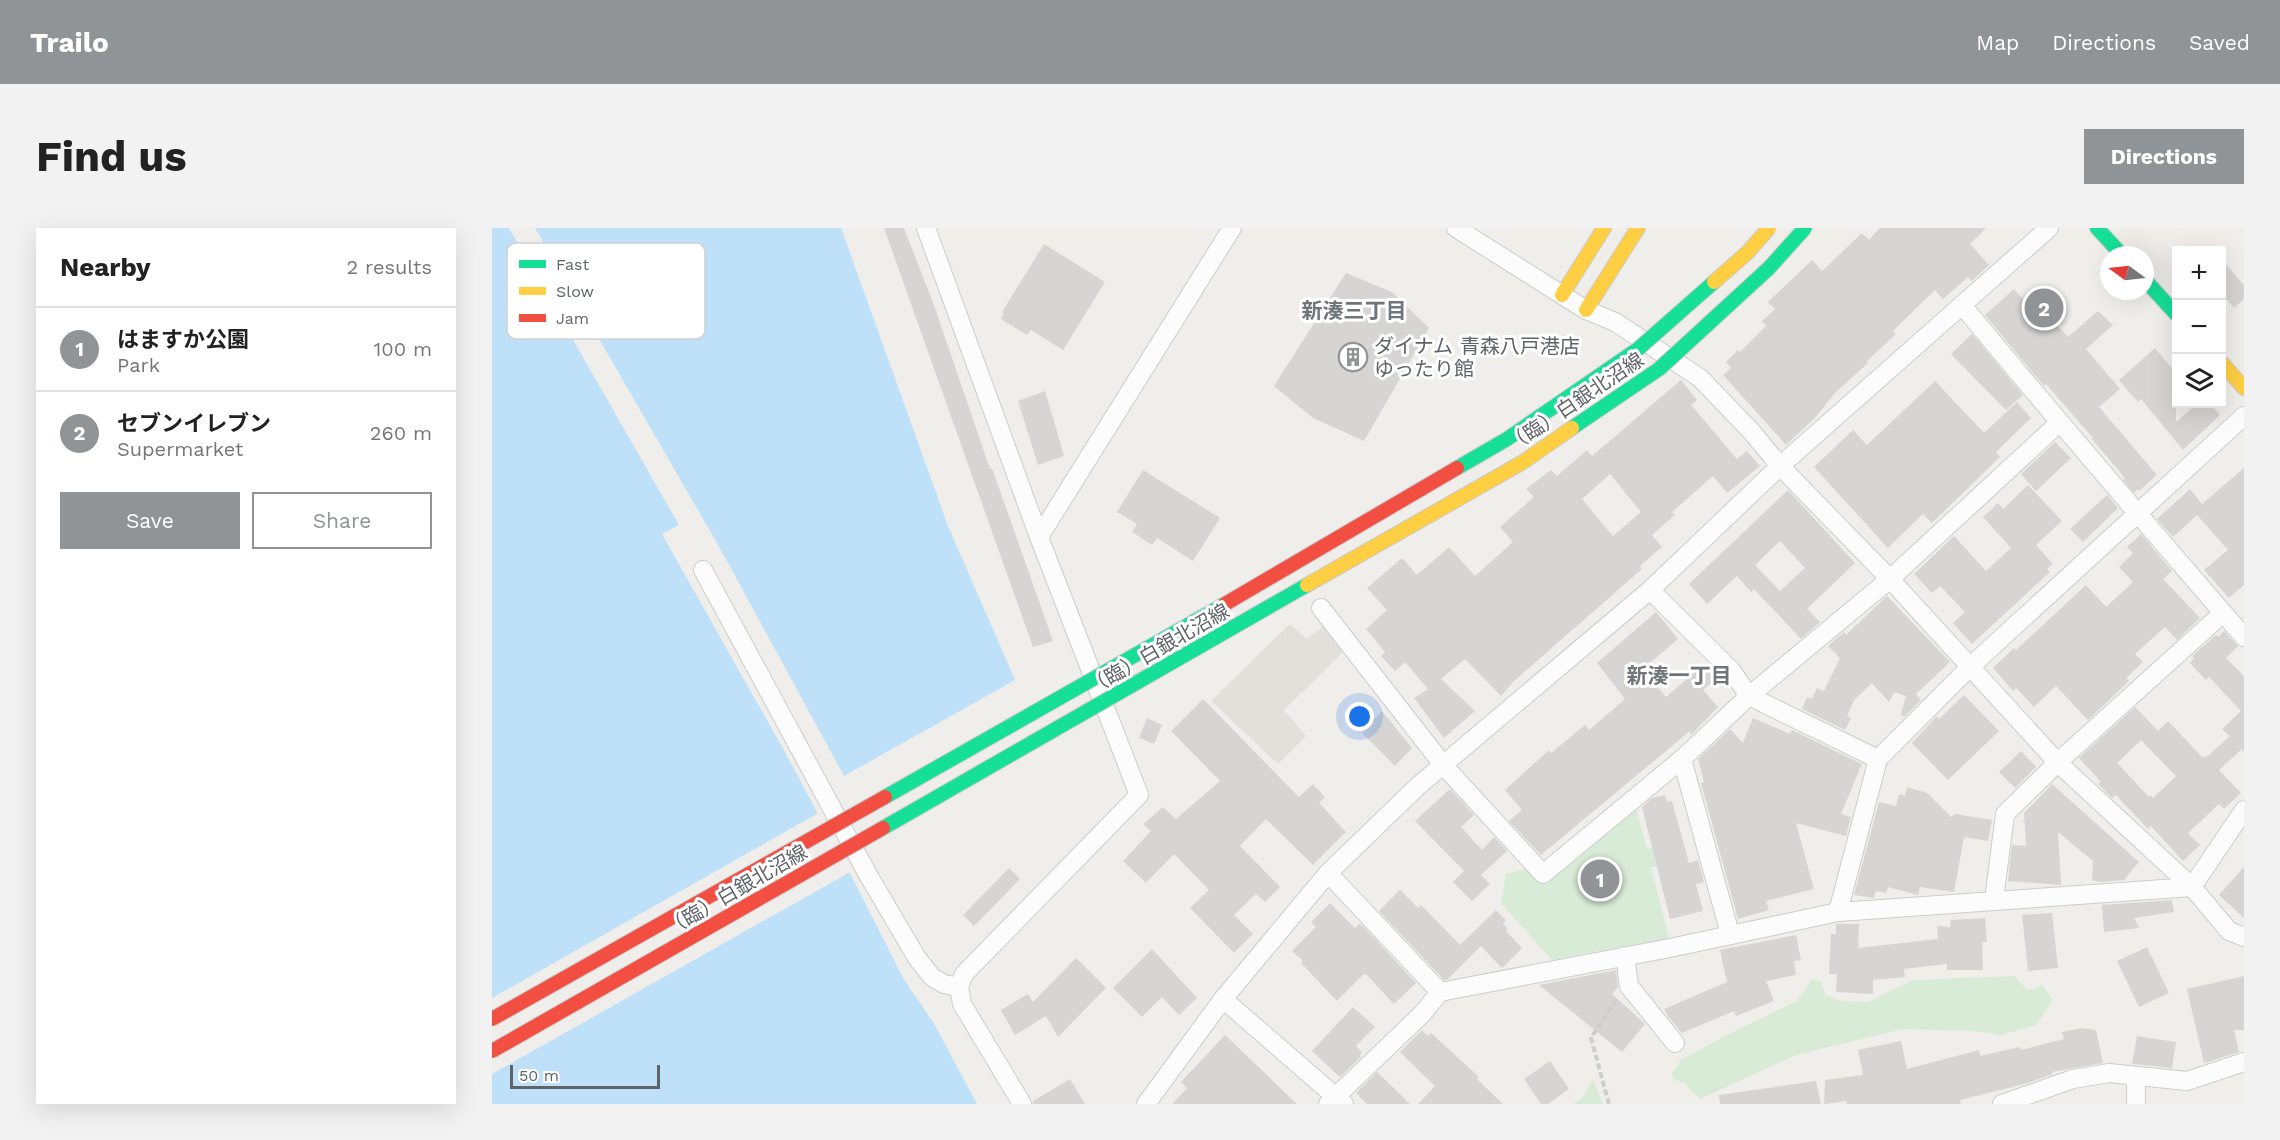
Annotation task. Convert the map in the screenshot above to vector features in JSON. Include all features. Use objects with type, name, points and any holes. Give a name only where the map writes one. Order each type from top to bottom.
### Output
[{"type":"street","points":[[926,228],[1039,537],[1139,795],[964,974],[959,987],[962,1004],[1022,1104]]},
{"type":"street","points":[[1039,537],[1232,228]]},
{"type":"street","points":[[1456,228],[1586,310],[1615,322],[1700,378],[1751,431],[1780,466],[1890,579],[2058,762],[2192,887],[2229,931],[2244,937]]},
{"type":"street","points":[[1562,295],[1604,228]]},
{"type":"street","points":[[1586,310],[1638,228]]},
{"type":"street","name":"（臨）白銀北沼線","points":[[492,1019],[1247,592],[1507,439],[1638,349],[1747,253],[1769,228]]},
{"type":"street","name":"（臨）白銀北沼線","points":[[492,1051],[1523,462],[1659,369],[1769,268],[1805,228]]},
{"type":"street","points":[[1146,1104],[1222,999],[1328,873],[1419,786],[1650,590],[1780,466],[2049,228]]},
{"type":"street","points":[[2097,228],[2114,246]]},
{"type":"street","points":[[2154,290],[2172,310]]},
{"type":"street","points":[[1962,305],[2059,423],[2244,637]]},
{"type":"street","points":[[2226,367],[2244,387]]},
{"type":"street","points":[[1838,912],[1878,759],[1971,666],[2244,416]]},
{"type":"street","points":[[1321,608],[1444,766],[1543,874],[1682,759],[1749,696],[1890,579],[2059,423]]},
{"type":"street","points":[[703,570],[867,873],[917,958],[932,977],[944,984],[959,987]]},
{"type":"street","points":[[1650,590],[1731,670],[1749,696],[1878,759]]},
{"type":"street","points":[[1994,900],[2005,814],[2058,762],[2223,613]]},
{"type":"street","points":[[1682,759],[1730,934]]},
{"type":"street","points":[[2192,887],[2244,810]]},
{"type":"street","points":[[1328,873],[1440,992]]},
{"type":"street","points":[[1222,999],[1336,1102],[1422,1014],[1440,992],[1838,912],[2192,887]]},
{"type":"street","points":[[1625,956],[1629,986],[1675,1043]]},
{"type":"street","points":[[2014,1102],[2073,1079],[2109,1073],[2187,1081],[2244,1062]]},
{"type":"street","points":[[2136,1077],[2136,1104]]},
{"type":"path","points":[[1610,1104],[1591,1038],[1619,996],[1629,986]]},
{"type":"shaded area","points":[[1290,624],[1307,639],[1323,626],[1344,651],[1284,710],[1306,736],[1278,764],[1211,701]]},
{"type":"green space","points":[[1635,806],[1647,849],[1674,843],[1677,860],[1651,868],[1669,938],[1552,960],[1501,903],[1506,874],[1526,869],[1540,884]]},
{"type":"green space","points":[[2014,976],[2028,991],[2042,985],[2053,1000],[2036,1025],[2001,1035],[1975,1031],[1903,1029],[1796,1055],[1700,1099],[1684,1082],[1674,1080],[1672,1073],[1682,1059],[1797,1001],[1812,980],[1820,981],[1826,995],[1840,1001],[1868,1002],[1913,980]]},
{"type":"green space","points":[[1593,1080],[1603,1104],[1573,1104],[1581,1099]]},
{"type":"water","points":[[492,228],[509,228],[518,243],[507,243],[507,339],[573,339],[679,525],[662,534],[786,754],[903,978],[933,1022],[977,1104],[492,1104]]},
{"type":"water","points":[[535,228],[841,228],[948,526],[1015,680],[844,776],[721,550],[599,339],[705,339],[705,243],[544,243]]},
{"type":"pier","points":[[820,812],[852,871],[492,1074],[492,998]]},
{"type":"building","points":[[884,228],[904,228],[935,308],[990,469],[992,468],[1053,641],[1033,647]]},
{"type":"building","points":[[1880,228],[1986,228],[1970,244],[1989,265],[1972,281],[1968,277],[1943,299],[1935,290],[1893,331],[1896,334],[1786,445],[1723,375],[1731,368],[1726,362],[1738,350],[1740,352],[1766,326],[1762,321],[1775,309],[1768,302],[1812,260],[1822,271],[1862,233],[1869,240]]},
{"type":"building","points":[[1044,244],[1105,282],[1063,350],[1031,330],[1027,335],[1001,319],[1004,314],[1002,312]]},
{"type":"building","points":[[2226,265],[2244,285],[2244,299],[2234,308],[2226,299]]},
{"type":"building","name":"ダイナム 青森八戸港店 ゆったり館","points":[[1346,273],[1392,292],[1429,328],[1364,441],[1313,418],[1274,386]]},
{"type":"building","points":[[2014,289],[2023,299],[2028,295],[2068,337],[2098,311],[2113,325],[2086,349],[2120,389],[2099,407],[2157,475],[2139,491],[2138,489],[2134,493],[2093,438],[2046,384],[2044,386],[1985,315]]},
{"type":"building","points":[[1972,334],[2023,395],[2006,410],[1951,354]]},
{"type":"building","points":[[2155,348],[2172,368],[2172,408],[2176,408],[2176,422],[2192,408],[2214,408],[2220,415],[2183,450],[2141,399],[2138,402],[2119,380]]},
{"type":"building","points":[[1681,380],[1697,400],[1691,405],[1737,459],[1747,451],[1760,466],[1727,493],[1713,476],[1672,512],[1675,515],[1652,535],[1662,547],[1640,566],[1642,569],[1514,681],[1501,696],[1465,659],[1441,679],[1475,711],[1444,738],[1414,698],[1428,689],[1405,662],[1395,671],[1381,656],[1385,652],[1366,629],[1387,610],[1367,588],[1402,558],[1417,575],[1449,547],[1475,576],[1513,542],[1500,527],[1534,497],[1526,489],[1551,470],[1557,476],[1587,450],[1592,456]],"holes":[[[1610,474],[1641,512],[1613,536],[1582,499]]]},
{"type":"building","points":[[1935,381],[1984,433],[2017,402],[2031,418],[1996,452],[2000,457],[1932,523],[1923,514],[1888,548],[1814,467],[1853,430],[1867,445]]},
{"type":"building","points":[[1045,391],[1064,456],[1038,465],[1018,401]]},
{"type":"building","points":[[2055,442],[2071,458],[2036,491],[2021,474]]},
{"type":"building","points":[[2244,468],[2244,585],[2229,598],[2204,570],[2228,550],[2197,515],[2173,537],[2157,519],[2190,489],[2202,504]]},
{"type":"building","points":[[1143,470],[1220,518],[1193,561],[1157,538],[1152,545],[1132,532],[1137,524],[1117,512]]},
{"type":"building","points":[[2028,485],[2062,521],[2036,545],[2053,564],[2047,569],[2050,572],[1972,644],[1953,623],[1965,612],[1940,586],[1932,593],[1914,574],[1954,536],[1986,571],[2011,548],[1983,517],[1998,503],[2003,509]]},
{"type":"building","points":[[1788,490],[1855,563],[1807,609],[1820,622],[1801,639],[1754,589],[1751,592],[1737,576],[1707,604],[1689,584]],"holes":[[[1780,541],[1805,568],[1780,591],[1755,565]]]},
{"type":"building","points":[[2107,495],[2118,508],[2083,542],[2070,529]]},
{"type":"building","points":[[2141,534],[2172,571],[2163,579],[2200,618],[2177,640],[2165,627],[2135,654],[2143,662],[2126,678],[2129,681],[2088,720],[2056,686],[2034,707],[2016,688],[2013,691],[1993,668],[2014,648],[2016,650],[2086,585],[2106,607],[2133,582],[2119,567],[2133,553],[2127,547]]},
{"type":"building","points":[[1887,596],[1950,662],[1916,694],[1921,700],[1904,717],[1901,714],[1906,696],[1894,692],[1889,702],[1872,683],[1854,700],[1847,716],[1851,718],[1845,730],[1802,709],[1807,697],[1812,699],[1817,688],[1824,691],[1840,658],[1828,646],[1844,632],[1846,635]]},
{"type":"building","points":[[1656,612],[1678,639],[1643,669],[1666,697],[1703,665],[1715,680],[1703,690],[1718,707],[1691,735],[1690,731],[1541,855],[1509,821],[1522,810],[1505,790],[1549,750],[1551,753],[1585,725],[1589,730],[1625,699],[1597,663]]},
{"type":"building","points":[[2224,631],[2238,646],[2226,658],[2244,676],[2244,752],[2242,749],[2219,770],[2241,793],[2224,809],[2219,804],[2188,833],[2200,845],[2183,861],[2151,826],[2148,829],[2116,795],[2112,798],[2098,784],[2101,782],[2079,758],[2135,707],[2158,731],[2168,721],[2203,758],[2207,757],[2230,736],[2222,729],[2241,711],[2209,677],[2206,680],[2190,663],[2194,658],[2192,656],[2216,635],[2218,637]],"holes":[[[2141,740],[2176,776],[2153,798],[2150,795],[2149,797],[2117,763]]]},
{"type":"building","points":[[1964,695],[1999,731],[1948,780],[1912,743],[1937,716],[1939,719]]},
{"type":"building","points":[[1203,699],[1299,797],[1313,784],[1325,797],[1319,803],[1346,832],[1313,865],[1266,819],[1240,846],[1280,887],[1265,902],[1256,894],[1234,915],[1253,934],[1234,953],[1190,908],[1209,890],[1174,854],[1146,883],[1123,861],[1151,831],[1143,824],[1163,807],[1176,819],[1220,781],[1171,731]]},
{"type":"building","points":[[1382,711],[1412,748],[1395,766],[1362,733]]},
{"type":"building","points":[[1147,718],[1162,725],[1154,744],[1139,738]]},
{"type":"building","points":[[1753,718],[1790,734],[1792,730],[1862,764],[1841,814],[1851,817],[1846,836],[1796,823],[1814,889],[1766,901],[1769,910],[1738,919],[1701,783],[1704,782],[1698,759],[1730,729],[1743,743]]},
{"type":"building","points":[[2021,751],[2036,767],[2015,788],[1999,772]]},
{"type":"building","points":[[2052,784],[2139,862],[2124,880],[2100,882],[2092,880],[2093,861],[2058,832],[2061,885],[2008,881],[2012,845],[2026,846],[2024,813]]},
{"type":"building","points":[[1907,787],[1927,793],[1951,817],[1955,814],[1992,820],[1988,841],[1964,837],[1954,892],[1920,887],[1918,895],[1888,887],[1886,893],[1876,891],[1874,898],[1854,895],[1879,802],[1896,806],[1899,794],[1905,796]]},
{"type":"building","points":[[1450,789],[1474,815],[1461,827],[1482,850],[1494,837],[1507,851],[1481,875],[1490,884],[1472,901],[1453,882],[1464,871],[1415,821]]},
{"type":"building","points":[[1665,795],[1667,802],[1672,801],[1689,863],[1698,860],[1704,882],[1696,884],[1703,911],[1670,919],[1642,807],[1652,798]]},
{"type":"building","points":[[2244,867],[2244,918],[2219,895]]},
{"type":"building","points":[[1009,868],[1020,879],[974,926],[963,915]]},
{"type":"building","points":[[1400,890],[1418,908],[1421,905],[1460,945],[1496,910],[1506,920],[1503,924],[1508,929],[1506,931],[1522,948],[1502,968],[1481,946],[1448,979],[1444,980],[1379,911]]},
{"type":"building","points":[[2172,900],[2174,912],[2134,918],[2139,928],[2104,932],[2102,905]]},
{"type":"building","points":[[1330,903],[1355,928],[1359,924],[1363,926],[1416,983],[1394,1004],[1365,973],[1337,1001],[1292,951],[1316,927],[1311,922]]},
{"type":"building","points":[[2052,913],[2058,968],[2028,971],[2022,915]]},
{"type":"building","points":[[1985,918],[1987,942],[1982,942],[1983,970],[1947,970],[1947,964],[1904,969],[1905,977],[1873,980],[1873,994],[1836,992],[1837,974],[1829,974],[1831,934],[1836,934],[1836,924],[1859,924],[1858,948],[1938,939],[1937,926],[1950,927],[1951,920]]},
{"type":"building","points":[[1796,935],[1801,960],[1794,961],[1796,975],[1766,981],[1774,1001],[1736,1016],[1734,1011],[1682,1033],[1667,1015],[1664,1009],[1727,982],[1720,950]]},
{"type":"building","points":[[2147,947],[2169,993],[2139,1007],[2117,961]]},
{"type":"building","points":[[1152,949],[1197,998],[1179,1015],[1162,997],[1142,1017],[1113,988]]},
{"type":"building","points":[[1076,958],[1106,988],[1058,1037],[1046,1016],[1015,1035],[1001,1010],[1028,994],[1033,1002]]},
{"type":"building","points":[[1616,970],[1618,987],[1612,994],[1645,1024],[1622,1052],[1539,985]]},
{"type":"building","points":[[2244,976],[2244,1030],[2234,1030],[2239,1052],[2204,1063],[2187,989]]},
{"type":"building","points":[[1353,1007],[1375,1027],[1356,1046],[1362,1052],[1361,1057],[1340,1077],[1312,1051]]},
{"type":"building","points":[[2082,1028],[2096,1030],[2103,1063],[2052,1072],[2053,1074],[2028,1083],[1960,1100],[1961,1104],[1847,1104],[1846,1101],[1824,1104],[1825,1080],[1863,1075],[1858,1050],[1901,1041],[1907,1069],[1979,1050],[1980,1056],[2020,1047],[2021,1050],[2064,1039],[2062,1032]]},
{"type":"building","points":[[1422,1030],[1428,1036],[1431,1033],[1479,1077],[1477,1079],[1503,1104],[1418,1104],[1435,1086],[1400,1052]]},
{"type":"building","points":[[1225,1035],[1297,1104],[1172,1104],[1187,1088],[1181,1082]]},
{"type":"building","points":[[2137,1036],[2176,1042],[2172,1068],[2132,1064]]},
{"type":"building","points":[[1550,1061],[1569,1089],[1548,1104],[1541,1104],[1524,1079]]},
{"type":"building","points":[[1377,1072],[1410,1104],[1367,1104],[1356,1093]]},
{"type":"building","points":[[1070,1079],[1085,1104],[1033,1104],[1033,1101]]},
{"type":"building","points":[[1816,1081],[1821,1104],[1720,1104],[1719,1095]]},
{"type":"traffic: fast","points":[[1572,428],[1659,369],[1769,268],[1805,228]]},
{"type":"traffic: fast","points":[[2097,228],[2114,246]]},
{"type":"traffic: fast","points":[[1457,468],[1507,439],[1638,349],[1714,282]]},
{"type":"traffic: fast","points":[[2154,290],[2172,310]]},
{"type":"traffic: fast","points":[[883,828],[1307,585]]},
{"type":"traffic: fast","points":[[885,797],[1225,604]]},
{"type":"traffic: slow","points":[[1562,295],[1604,228]]},
{"type":"traffic: slow","points":[[1586,310],[1638,228]]},
{"type":"traffic: slow","points":[[1714,282],[1747,253],[1769,228]]},
{"type":"traffic: slow","points":[[2226,368],[2244,388]]},
{"type":"traffic: slow","points":[[1307,585],[1523,462],[1572,428]]},
{"type":"traffic: jam","points":[[1225,604],[1457,468]]},
{"type":"traffic: jam","points":[[492,1019],[885,797]]},
{"type":"traffic: jam","points":[[492,1051],[883,828]]},
{"type":"place","name":"セブンイレブン","points":[[2044,308]]},
{"type":"place","name":"ダイナム 青森八戸港店 ゆったり館","points":[[1353,357]]},
{"type":"place","name":"はますか公園","points":[[1600,879]]},
{"type":"district","name":"新湊三丁目","points":[[1354,310]]},
{"type":"district","name":"新湊一丁目","points":[[1679,675]]}]
